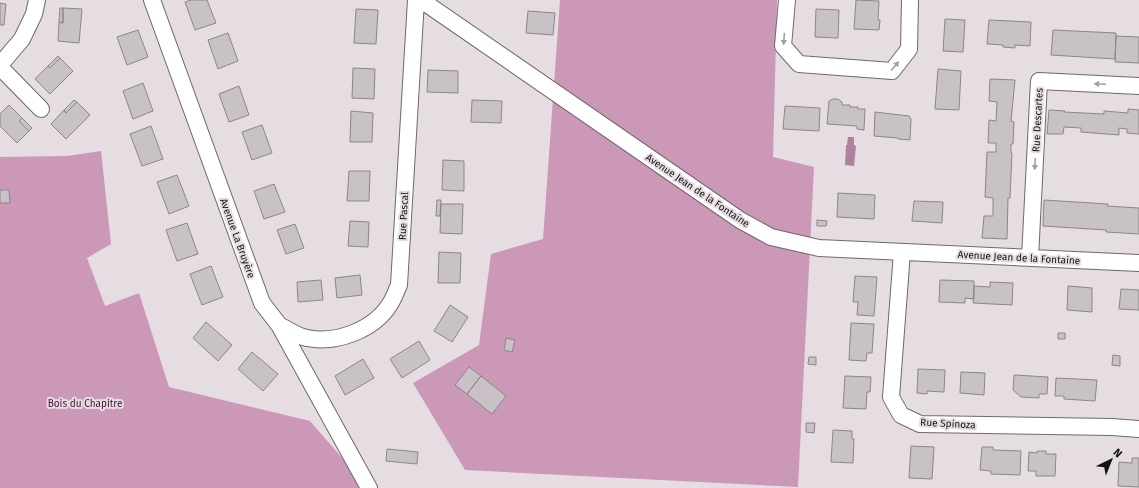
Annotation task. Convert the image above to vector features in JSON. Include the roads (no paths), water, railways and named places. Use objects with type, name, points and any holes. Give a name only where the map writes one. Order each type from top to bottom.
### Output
[{"type":"street","points":[[37,0],[34,14],[22,39],[0,66],[41,109]]},
{"type":"street","name":"Avenue La Bruyère","points":[[152,0],[262,303],[279,325],[369,488]]},
{"type":"street","name":"Rue Pascal","points":[[279,325],[306,338],[339,338],[360,330],[374,322],[390,305],[400,285],[416,0]]},
{"type":"street","name":"Avenue Jean de la Fontaine","points":[[421,0],[740,220],[771,237],[819,248],[1139,263]]},
{"type":"street","points":[[787,0],[784,46],[799,64],[892,72],[909,49],[910,0]]},
{"type":"street","name":"Rue Descartes","points":[[1030,258],[1039,81],[1139,86]]},
{"type":"street","name":"Rue Spinoza","points":[[902,252],[891,397],[900,415],[920,424],[1112,427],[1139,429]]},
{"type":"park label","name":"Bois du Chapitre","points":[[85,403]]}]
